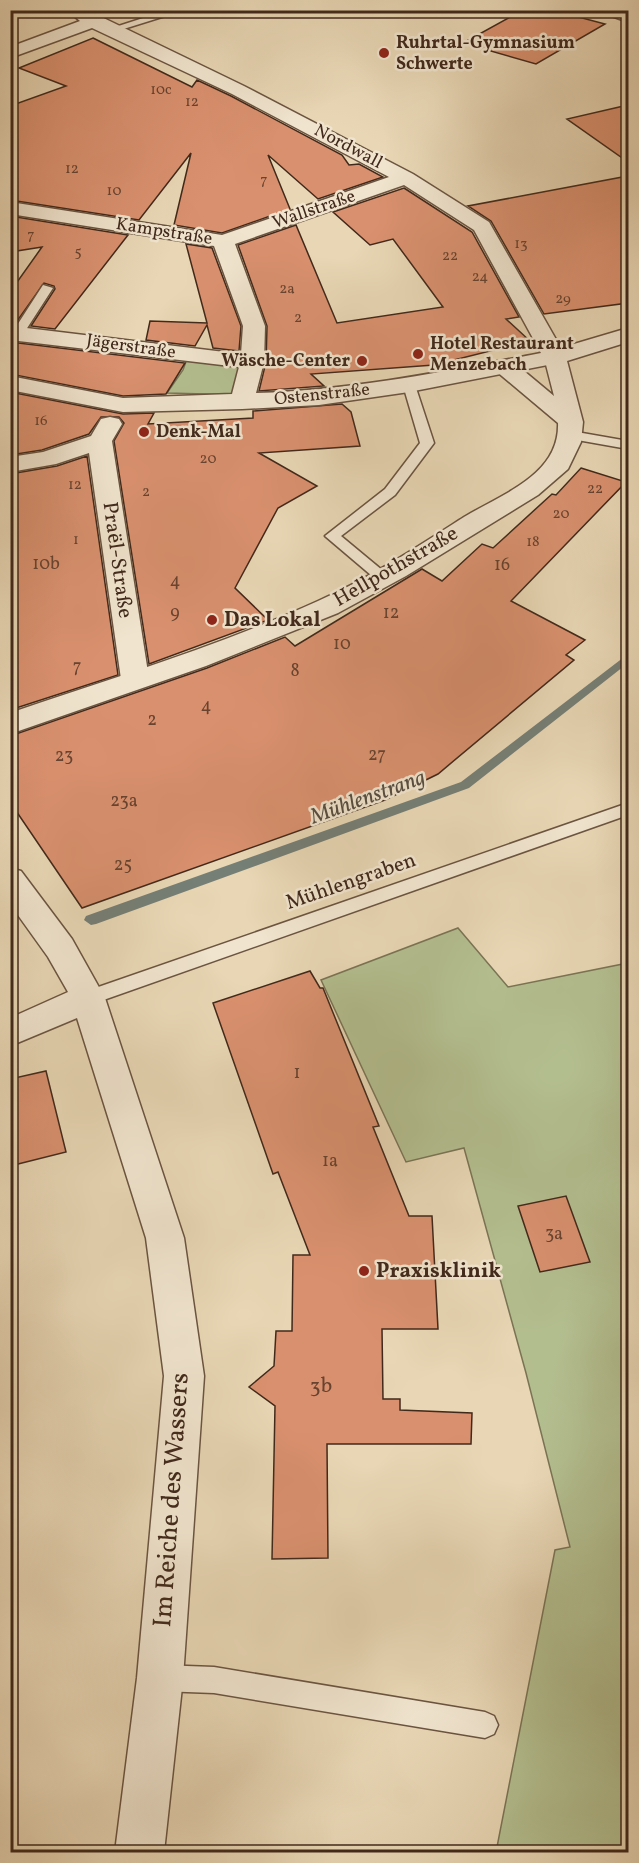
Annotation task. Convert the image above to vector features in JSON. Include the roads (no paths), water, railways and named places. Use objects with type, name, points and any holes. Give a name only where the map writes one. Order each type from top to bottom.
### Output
[{"type":"street","name":"Nordwall","points":[[75,10],[93,22],[238,90],[406,178],[482,225],[555,357]]},
{"type":"street","points":[[612,10],[628,17]]},
{"type":"street","points":[[10,53],[93,22]]},
{"type":"street","name":"Wallstraße","points":[[223,241],[406,178]]},
{"type":"street","name":"Kampstraße","points":[[10,207],[223,241],[254,326],[252,362],[242,402]]},
{"type":"street","name":"Jägerstraße","points":[[14,333],[252,362]]},
{"type":"street","name":"Ostenstraße","points":[[10,383],[123,405],[319,398],[409,385],[555,357],[628,335]]},
{"type":"street","points":[[555,357],[571,428]]},
{"type":"street","points":[[504,366],[571,428]]},
{"type":"street","points":[[10,465],[47,459],[100,441],[123,405]]},
{"type":"street","name":"Hellpothstraße","points":[[10,724],[307,617],[383,578],[515,498],[546,476],[565,456],[571,428]]},
{"type":"street","name":"Praël-Straße","points":[[100,441],[135,679]]},
{"type":"street","name":"Im Reiche des Wassers","points":[[10,879],[60,948],[88,998],[165,1238],[184,1376],[160,1678],[140,1852]]},
{"type":"street","points":[[10,1033],[88,998]]},
{"type":"lane","points":[[111,30],[172,12]]},
{"type":"lane","points":[[14,333],[47,288]]},
{"type":"lane","points":[[383,578],[332,536],[390,492],[427,443],[409,385]]},
{"type":"lane","points":[[571,428],[628,445]]},
{"type":"lane","name":"Mühlengraben","points":[[88,998],[628,809]]},
{"type":"lane","points":[[160,1678],[214,1680],[485,1725]]},
{"type":"waterway","name":"Mühlenstrang","points":[[91,920],[465,785],[628,658]]},
{"type":"place","name":"Ruhrtal-Gymnasium Schwerte","points":[[384,53]]},
{"type":"place","name":"Hotel Restaurant Menzebach","points":[[418,354]]},
{"type":"place","name":"Wäsche-Center","points":[[362,361]]},
{"type":"place","name":"Denk-Mal","points":[[144,432]]},
{"type":"place","name":"Das Lokal","points":[[212,620]]},
{"type":"place","name":"Praxisklinik","points":[[364,1271]]}]
